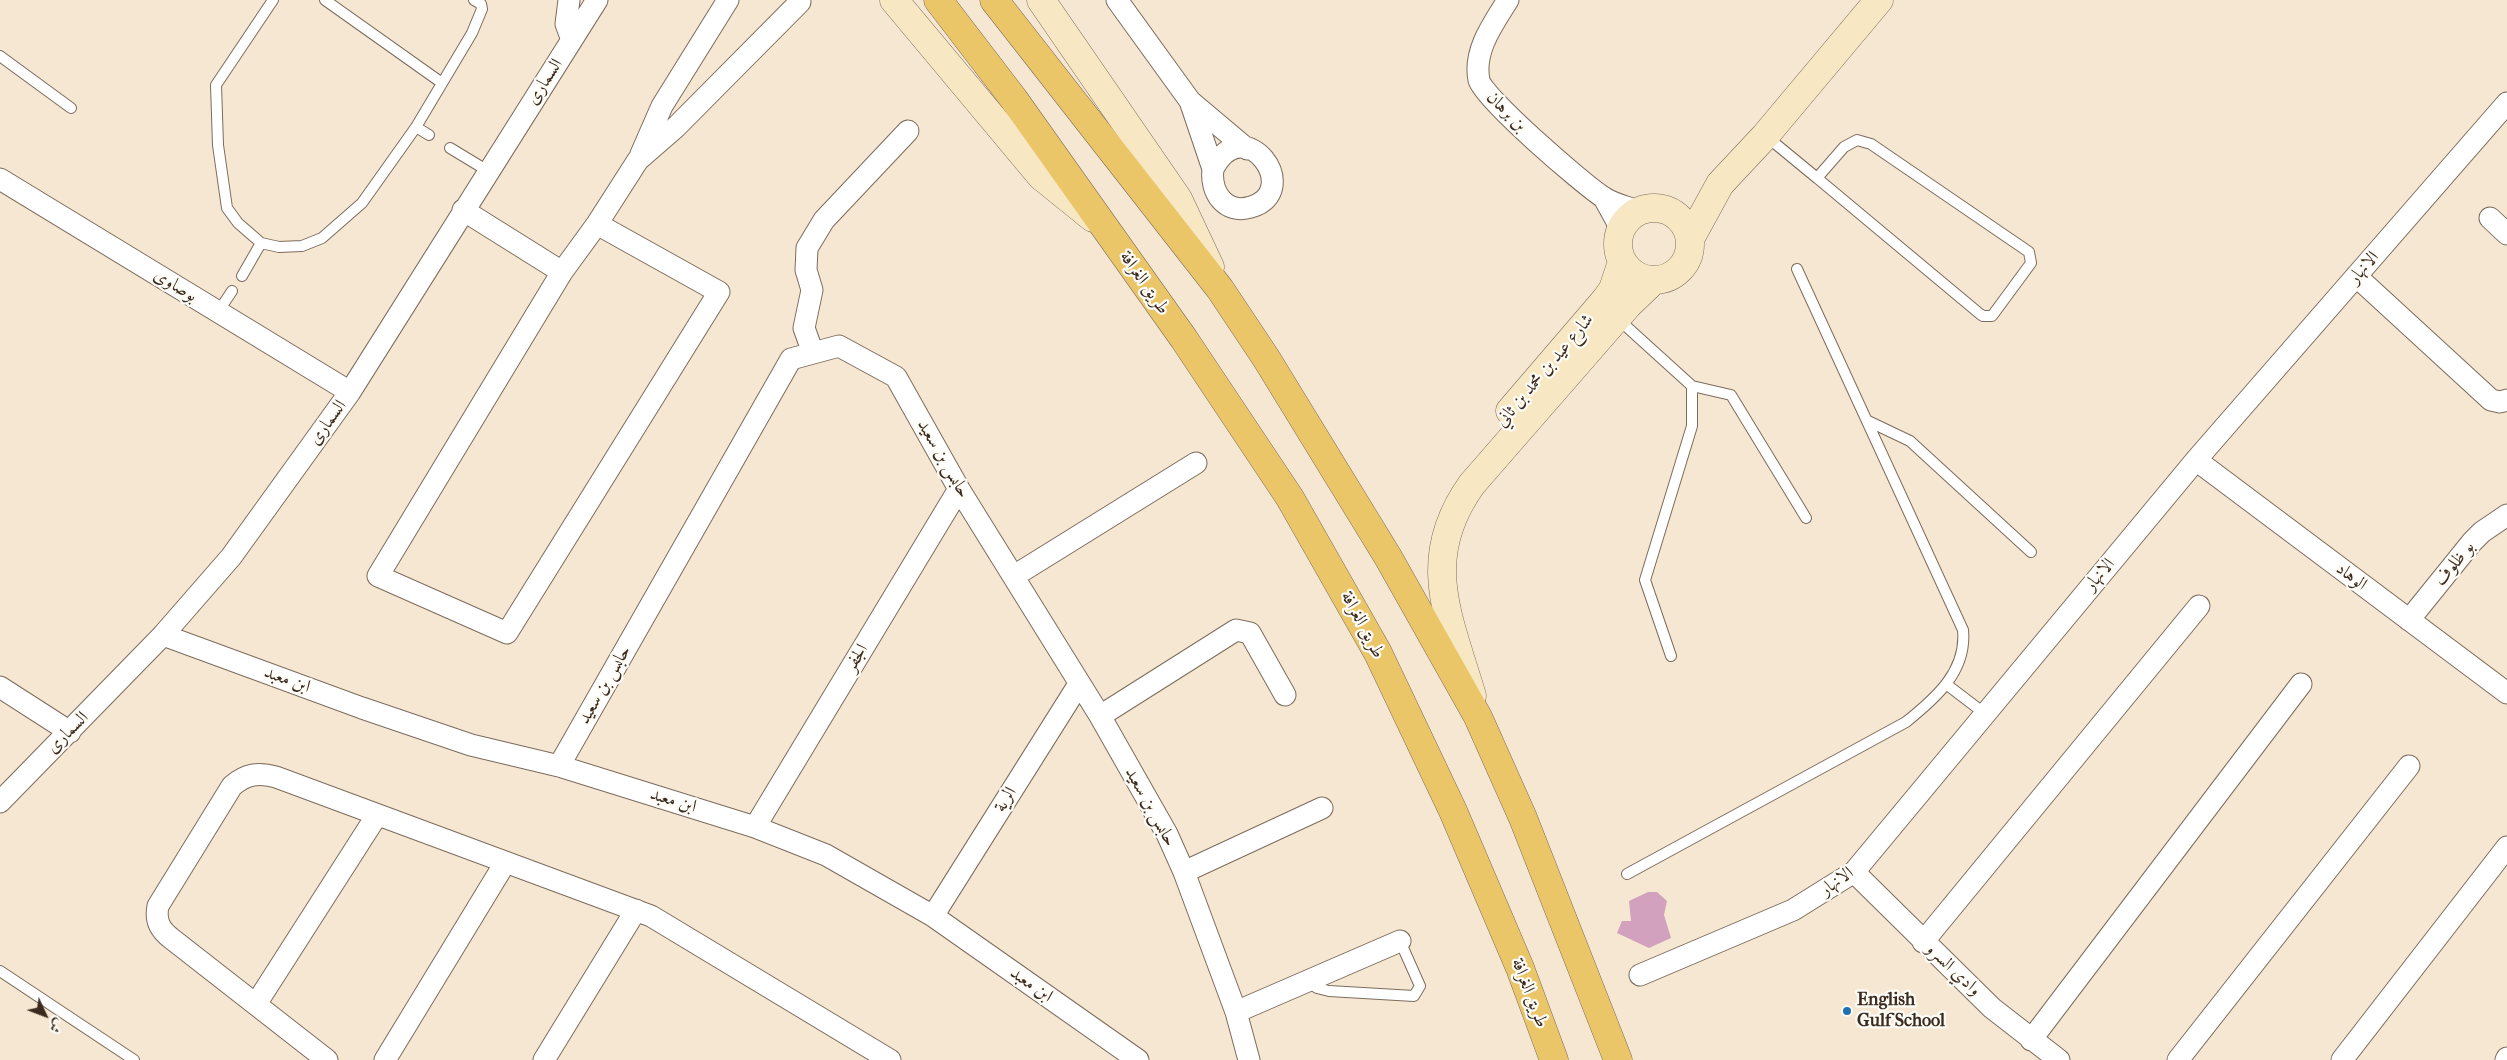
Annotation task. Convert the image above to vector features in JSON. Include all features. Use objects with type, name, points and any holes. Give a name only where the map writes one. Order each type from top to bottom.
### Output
[{"type":"highway","name":"طريق الغرافة","points":[[938,0],[1013,98],[1184,339],[1290,498],[1350,600],[1378,653],[1453,811],[1520,968],[1554,1060]]},
{"type":"highway","points":[[994,0],[1220,289],[1266,358],[1388,557],[1478,717],[1530,835],[1618,1060]]},
{"type":"street","points":[[569,0],[566,24],[572,40]]},
{"type":"street","name":"السمارى","points":[[0,802],[163,636],[231,557],[350,392],[488,170],[597,0]]},
{"type":"street","points":[[597,224],[719,292],[507,633],[378,576],[562,272],[597,224],[638,160],[662,106],[728,0]]},
{"type":"street","name":"طريق الغرافة","points":[[894,0],[1041,176],[1103,225]]},
{"type":"street","points":[[1041,0],[1178,199],[1220,289]]},
{"type":"street","points":[[1117,0],[1190,101],[1247,149]]},
{"type":"street","name":"بن برهان","points":[[1508,0],[1491,28],[1477,60],[1479,82],[1490,99],[1509,117],[1629,220]]},
{"type":"street","points":[[1690,239],[1720,184],[1765,136],[1879,0]]},
{"type":"street","points":[[638,160],[676,127],[800,2]]},
{"type":"street","points":[[1190,101],[1213,169]]},
{"type":"street","name":"الانهار","points":[[1640,974],[1793,910],[1854,872],[1984,713],[2196,460],[2507,102]]},
{"type":"street","points":[[813,353],[804,328],[812,290],[806,270],[807,248],[824,220],[908,131]]},
{"type":"street","points":[[1236,149],[1247,149],[1257,152],[1266,160],[1271,170],[1272,181],[1269,192],[1258,204],[1242,209],[1230,207],[1221,201],[1214,192],[1213,169],[1218,160],[1226,153],[1236,149]]},
{"type":"street","name":"بوصاوى","points":[[0,179],[350,392]]},
{"type":"street","points":[[1670,211],[1720,184]]},
{"type":"street","points":[[1660,208],[1670,211],[1683,222],[1690,239],[1690,250],[1681,268],[1663,280],[1653,281],[1632,273],[1622,262],[1618,246],[1629,220],[1660,208]]},
{"type":"street","points":[[463,210],[562,272]]},
{"type":"street","points":[[2490,218],[2507,234]]},
{"type":"street","name":"شارع عيد بن محمد بن ثاني","points":[[1490,464],[1486,466],[1476,464],[1474,455],[1476,451],[1606,299],[1618,277],[1622,262]]},
{"type":"street","points":[[2356,276],[2491,400],[2500,402],[2507,400]]},
{"type":"street","name":"شارع عيد بن محمد بن ثاني","points":[[1478,717],[1451,622],[1441,569],[1443,548],[1458,503],[1617,318],[1653,281]]},
{"type":"street","name":"حابس بن سعيد","points":[[558,766],[791,359],[839,346],[896,377],[958,489],[1100,716],[1166,834],[1184,872],[1236,1012],[1249,1060]]},
{"type":"street","name":"الوهاد","points":[[2196,460],[2507,692]]},
{"type":"street","points":[[1014,576],[1196,463]]},
{"type":"street","name":"الجفر","points":[[755,827],[958,489]]},
{"type":"street","name":"بو ظلوف","points":[[2409,620],[2482,532],[2507,515]]},
{"type":"street","points":[[1923,942],[2199,606]]},
{"type":"street","points":[[1100,716],[1236,630],[1250,632],[1285,695]]},
{"type":"street","name":"ابن معبد","points":[[163,636],[362,708],[472,745],[558,766],[755,827],[826,855],[934,916],[1138,1060]]},
{"type":"street","name":"الرية","points":[[934,916],[1079,684]]},
{"type":"street","points":[[2031,1040],[2301,684]]},
{"type":"street","points":[[0,687],[70,732]]},
{"type":"street","points":[[2178,1060],[2409,766]]},
{"type":"street","points":[[327,1060],[164,933],[158,925],[156,915],[158,906],[232,786],[241,778],[252,774],[264,774],[636,910],[679,931],[877,1057]]},
{"type":"street","points":[[1184,872],[1322,808]]},
{"type":"street","points":[[256,1004],[377,815]]},
{"type":"street","points":[[2342,1060],[2507,848]]},
{"type":"street","points":[[384,1060],[505,862]]},
{"type":"street","name":"وادي السرو","points":[[1854,872],[1992,1008],[2059,1060]]},
{"type":"street","points":[[544,1060],[636,910]]},
{"type":"street","points":[[1236,1012],[1400,941]]},
{"type":"lane","points":[[273,0],[216,85],[218,145],[227,208],[238,223],[261,243],[280,247],[302,246],[322,238],[362,203],[416,127],[472,33],[482,10],[481,4],[474,0]]},
{"type":"lane","points":[[325,0],[442,83]]},
{"type":"lane","points":[[0,56],[71,108]]},
{"type":"lane","points":[[416,127],[429,135]]},
{"type":"lane","points":[[1765,136],[1983,316],[1992,316],[2031,262],[2032,257],[2025,249],[1864,141],[1850,142],[1817,178]]},
{"type":"lane","points":[[450,148],[488,170]]},
{"type":"lane","points":[[242,276],[261,243]]},
{"type":"lane","points":[[1627,874],[1906,722],[1928,704],[1946,684],[1959,663],[1965,647],[1963,630],[1797,269]]},
{"type":"lane","points":[[218,312],[232,291]]},
{"type":"lane","points":[[1617,318],[1692,386],[1731,395],[1806,518]]},
{"type":"lane","points":[[1672,656],[1645,580],[1692,426],[1692,386]]},
{"type":"lane","points":[[1868,421],[1910,441],[2031,552]]},
{"type":"lane","points":[[1946,684],[1984,713]]},
{"type":"lane","points":[[1308,981],[1317,988],[1329,991],[1414,996],[1420,986],[1400,941]]},
{"type":"lane","points":[[0,972],[134,1060]]},
{"type":"building","points":[[1648,892],[1657,892],[1667,901],[1664,915],[1671,938],[1649,948],[1617,933],[1622,921],[1631,921],[1629,901]]},
{"type":"place","name":"English Gulf School","points":[[1847,1011]]}]
